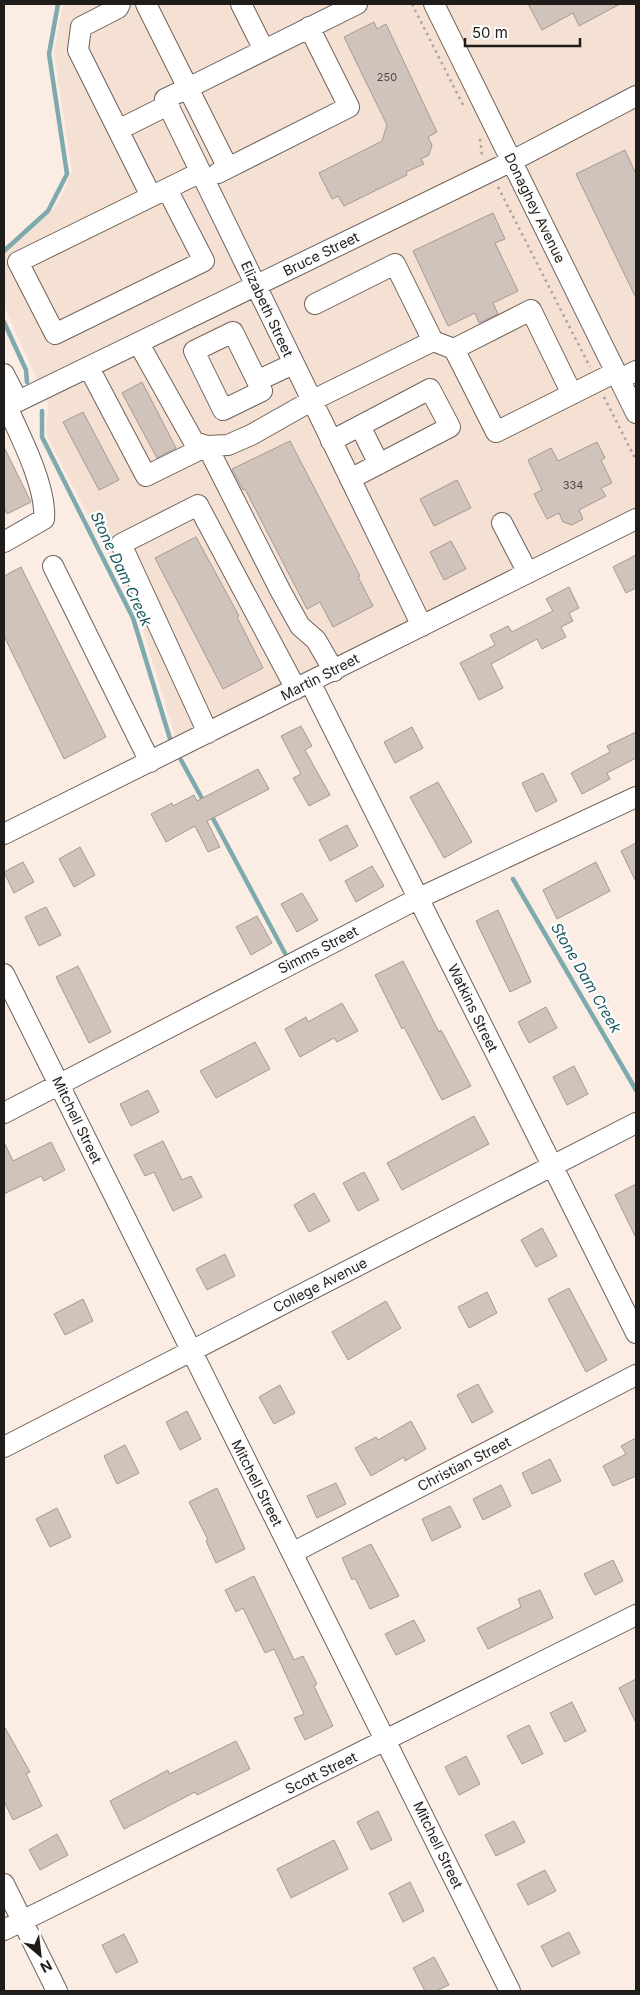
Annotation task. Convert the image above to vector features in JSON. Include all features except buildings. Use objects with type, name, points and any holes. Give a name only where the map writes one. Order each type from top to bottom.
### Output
[{"type":"street","points":[[120,4],[118,8],[81,27],[78,50],[118,130],[159,192],[204,261],[54,334],[18,262],[159,192],[228,168],[349,107],[309,28]]},
{"type":"street","points":[[146,4],[228,168]]},
{"type":"street","points":[[241,4],[264,50]]},
{"type":"street","points":[[118,130],[168,105],[165,99],[357,4]]},
{"type":"street","name":"Donaghey Avenue","points":[[434,4],[512,160],[624,374],[636,413]]},
{"type":"street","name":"Bruce Street","points":[[9,405],[140,344],[512,160],[636,96]]},
{"type":"street","name":"Elizabeth Street","points":[[168,105],[422,626]]},
{"type":"street","points":[[315,304],[395,264],[433,341],[454,349],[496,432],[597,382],[624,374]]},
{"type":"street","points":[[454,349],[531,310],[572,394]]},
{"type":"street","points":[[140,344],[194,442],[207,446],[228,445],[252,435],[311,401],[433,341]]},
{"type":"street","points":[[257,381],[293,364]]},
{"type":"street","points":[[89,368],[146,476],[207,446]]},
{"type":"street","points":[[4,374],[9,405],[39,487],[45,512],[44,519],[4,542]]},
{"type":"street","points":[[331,441],[430,389],[450,427],[350,479]]},
{"type":"street","points":[[360,426],[379,464]]},
{"type":"street","points":[[207,446],[300,626],[316,640],[334,671]]},
{"type":"street","name":"Watkins Street","points":[[208,733],[121,544],[198,505],[303,686],[419,898],[636,1333]]},
{"type":"street","name":"Martin Street","points":[[4,834],[636,519]]},
{"type":"street","points":[[502,523],[528,572]]},
{"type":"street","points":[[52,566],[150,762]]},
{"type":"street","name":"Simms Street","points":[[4,1113],[419,898],[636,797]]},
{"type":"street","name":"Mitchell Street","points":[[4,974],[510,1991]]},
{"type":"street","name":"College Avenue","points":[[4,1447],[636,1123]]},
{"type":"street","name":"Christian Street","points":[[292,1553],[636,1374]]},
{"type":"street","name":"Scott Street","points":[[4,1930],[387,1741],[636,1614]]},
{"type":"street","points":[[4,1884],[58,1991]]},
{"type":"path","points":[[412,4],[468,115]]},
{"type":"path","points":[[476,132],[483,157]]},
{"type":"path","points":[[507,202],[636,460]]},
{"type":"shaded area","points":[[63,4],[636,4],[636,510],[176,739],[137,611],[47,436],[46,426],[49,406],[4,306],[4,254],[53,210],[63,193],[72,171],[54,52]]},
{"type":"waterway","name":"Stone Dam Creek","points":[[4,251],[48,211],[67,174],[49,54],[58,4]]},
{"type":"waterway","name":"Stone Dam Creek","points":[[4,322],[26,370],[27,382]]},
{"type":"waterway","name":"Stone Dam Creek","points":[[42,411],[42,437],[133,618],[171,742]]},
{"type":"waterway","name":"Stone Dam Creek","points":[[181,760],[204,802]]},
{"type":"waterway","name":"Stone Dam Creek","points":[[210,813],[287,957]]},
{"type":"waterway","name":"Stone Dam Creek","points":[[513,879],[636,1090]]}]
